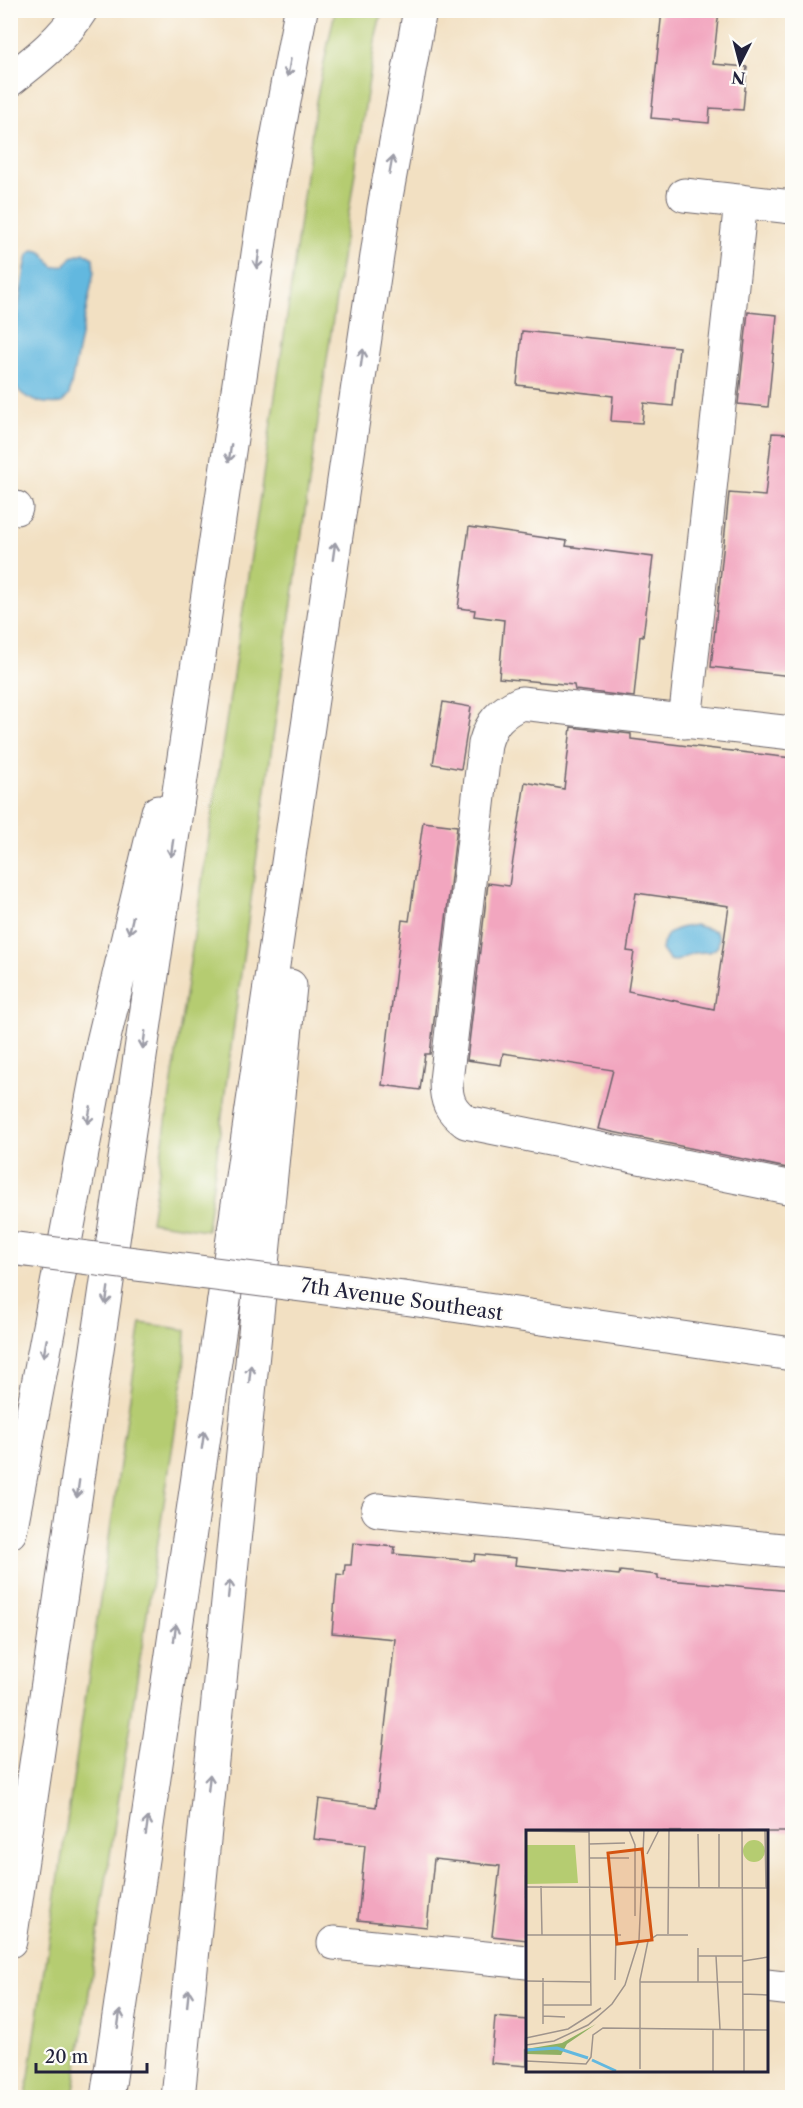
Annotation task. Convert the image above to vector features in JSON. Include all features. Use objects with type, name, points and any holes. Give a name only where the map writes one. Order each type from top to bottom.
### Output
[{"type":"main road","points":[[10,80],[40,57],[71,26],[81,10]]},
{"type":"main road","points":[[10,1941],[267,193],[301,10]]},
{"type":"main road","points":[[107,2097],[384,208],[420,10]]},
{"type":"main road","points":[[684,195],[792,207]]},
{"type":"main road","points":[[686,722],[741,201]]},
{"type":"main road","points":[[10,1532],[103,1042],[208,603]]},
{"type":"main road","points":[[178,2097],[326,609]]},
{"type":"main road","points":[[792,733],[520,703],[503,711],[490,725],[485,744],[446,1081],[446,1099],[453,1112],[466,1122],[792,1188]]},
{"type":"main road","name":"7th Avenue Southeast","points":[[10,1248],[404,1298],[792,1354]]},
{"type":"main road","points":[[378,1510],[792,1551]]},
{"type":"main road","points":[[334,1943],[526,1962]]},
{"type":"main road","points":[[767,1986],[792,1989]]},
{"type":"green space","points":[[335,11],[382,11],[376,35],[309,483],[207,1230],[151,1222],[287,316],[316,101]]},
{"type":"green space","points":[[141,1323],[186,1330],[184,1372],[73,2097],[26,2097]]},
{"type":"water","points":[[34,250],[42,252],[54,267],[64,266],[72,257],[84,253],[93,258],[94,272],[69,395],[62,403],[41,402],[28,398],[14,383],[12,374],[13,345],[25,268],[28,255]]},
{"type":"water","points":[[695,925],[715,931],[719,938],[718,946],[709,952],[695,953],[676,961],[669,960],[662,950],[665,938],[672,931]]},
{"type":"building","points":[[662,10],[719,10],[713,64],[747,67],[743,110],[710,108],[709,123],[651,118]]},
{"type":"building","points":[[748,312],[777,315],[768,407],[738,404]]},
{"type":"building","points":[[522,331],[679,347],[673,406],[644,403],[642,423],[611,421],[613,396],[517,385]]},
{"type":"building","points":[[772,433],[792,434],[792,676],[711,667],[729,493],[765,496]]},
{"type":"building","points":[[469,527],[567,541],[566,546],[653,557],[643,637],[640,636],[634,697],[575,690],[574,685],[499,678],[504,620],[474,616],[475,610],[458,608]]},
{"type":"building","points":[[443,702],[471,707],[461,769],[433,764]]},
{"type":"building","points":[[571,727],[631,734],[631,739],[792,758],[792,1169],[598,1129],[613,1070],[503,1053],[501,1065],[467,1060],[488,883],[509,886],[525,782],[564,789]],"holes":[[[636,893],[729,906],[714,1009],[628,991],[634,952],[627,951]]]},
{"type":"building","points":[[423,822],[457,826],[430,1054],[425,1054],[420,1090],[382,1085],[402,920],[409,921]]},
{"type":"building","points":[[353,1543],[395,1547],[394,1554],[474,1561],[475,1554],[516,1558],[515,1565],[619,1575],[620,1571],[658,1575],[658,1579],[792,1591],[792,1832],[767,1832],[767,1830],[526,1830],[526,1940],[492,1936],[500,1866],[434,1859],[427,1927],[358,1920],[365,1845],[314,1839],[319,1799],[376,1807],[395,1639],[332,1633],[337,1574],[344,1575],[345,1565],[351,1565]]},
{"type":"building","points":[[495,2017],[526,2020],[526,2066],[491,2063]]}]
